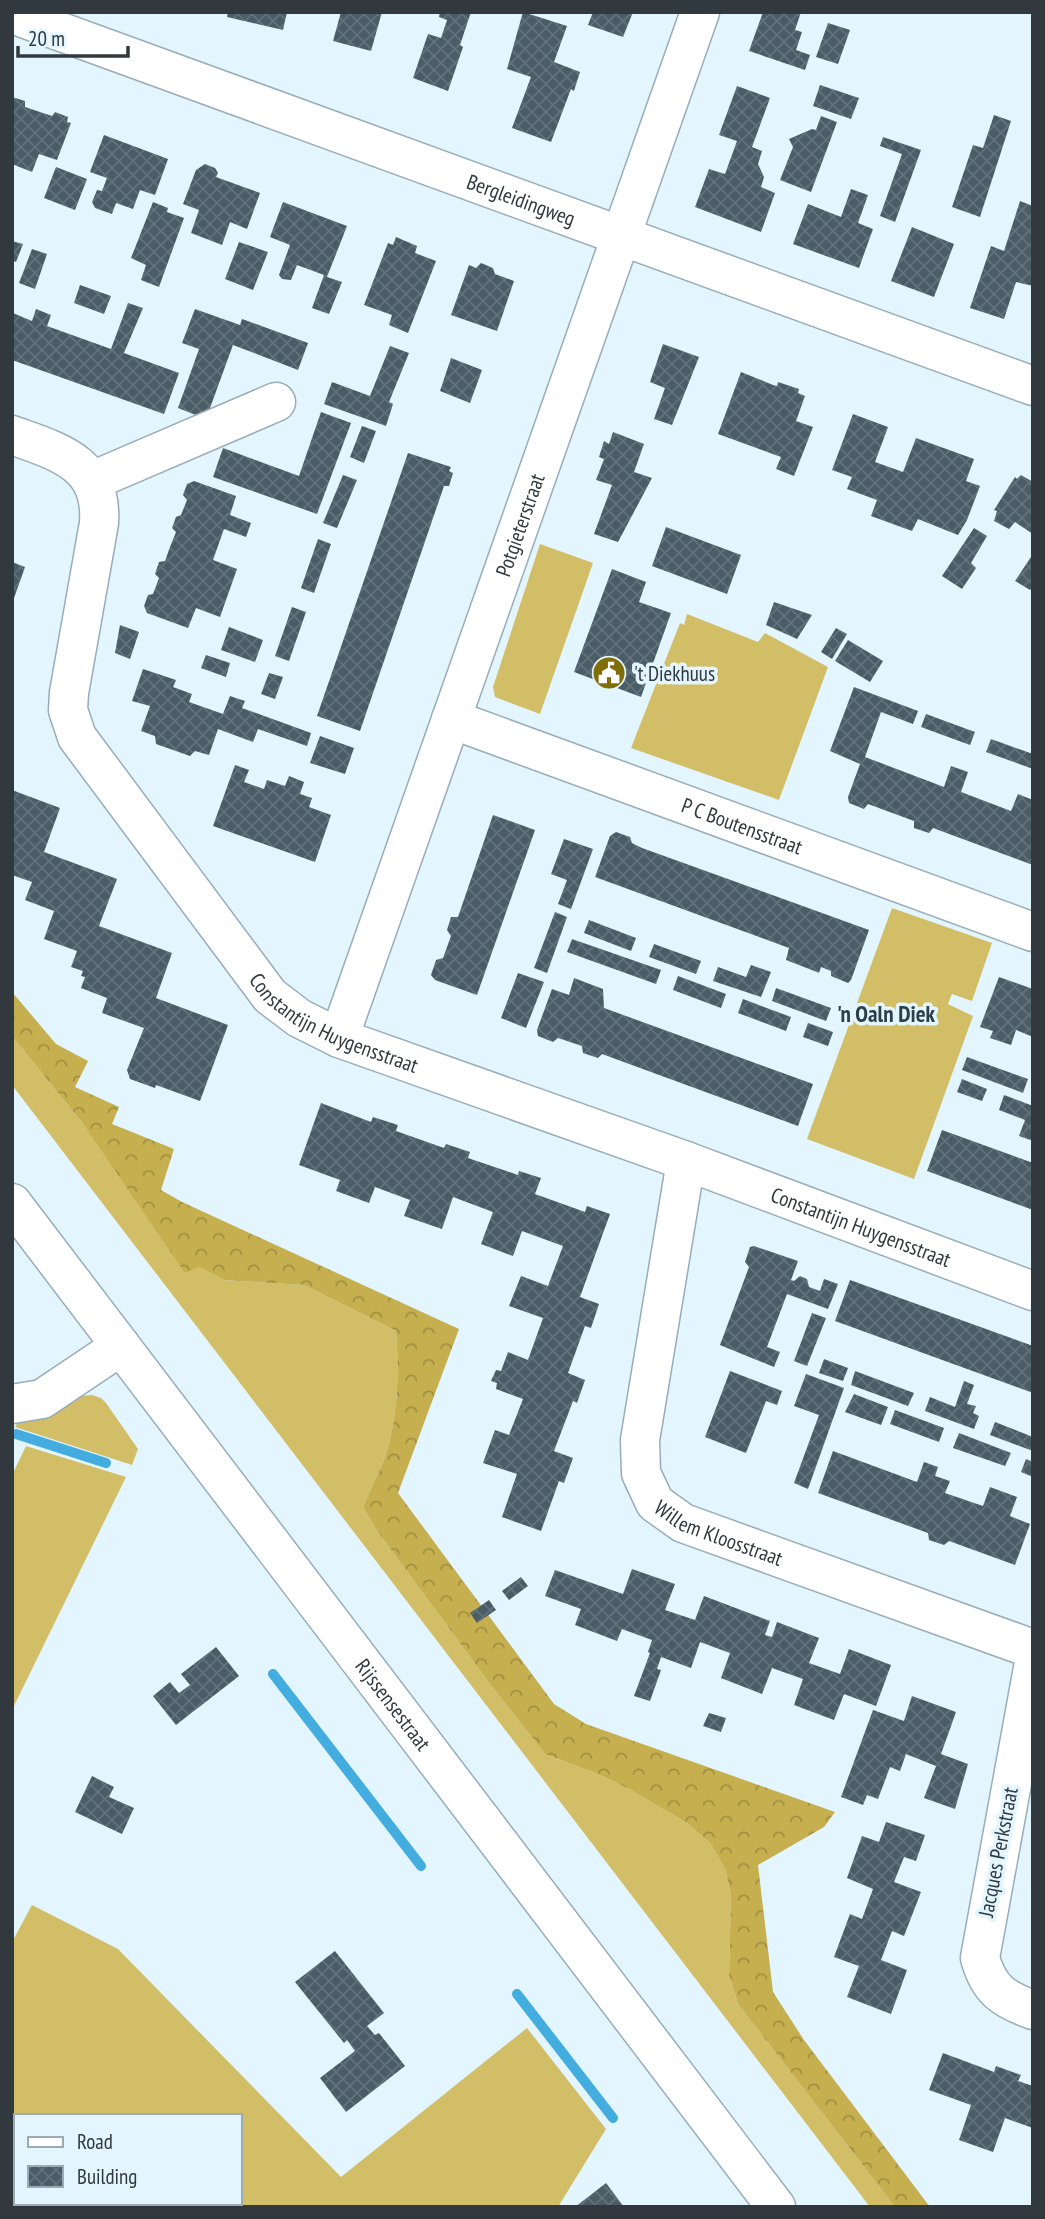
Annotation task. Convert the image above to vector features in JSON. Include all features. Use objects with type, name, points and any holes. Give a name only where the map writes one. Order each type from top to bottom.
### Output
[{"type":"street","name":"Potgieterstraat","points":[[339,1038],[700,12]]},
{"type":"street","name":"Bergleidingweg","points":[[12,14],[1033,386]]},
{"type":"street","points":[[12,435],[65,456],[79,466],[92,481],[276,402]]},
{"type":"street","name":"Constantijn Huygensstraat","points":[[92,481],[99,494],[99,523],[68,710],[76,737],[270,996],[299,1018],[339,1038],[686,1161],[1033,1291]]},
{"type":"street","name":"P C Boutensstraat","points":[[452,719],[1033,932]]},
{"type":"street","name":"Willem Kloosstraat","points":[[686,1161],[640,1440],[641,1473],[655,1503],[683,1523],[1033,1649]]},
{"type":"street","name":"Rijssensestraat","points":[[12,1203],[776,2207]]},
{"type":"street","points":[[12,1404],[42,1399],[121,1346]]},
{"type":"street","name":"Jacques Perkstraat","points":[[1033,1668],[980,1958],[984,1972],[1000,1995],[1033,2010]]},
{"type":"shaded area","points":[[540,544],[593,563],[540,714],[495,697],[493,687]]},
{"type":"shaded area","points":[[687,614],[758,642],[765,633],[828,667],[779,800],[631,748],[680,623],[684,625]]},
{"type":"shaded area","points":[[892,908],[992,943],[972,1001],[952,994],[948,1004],[973,1016],[914,1179],[807,1139]]},
{"type":"shaded area","points":[[12,1036],[199,1267],[224,1280],[304,1285],[396,1331],[397,1377],[391,1437],[385,1458],[363,1507],[375,1528],[545,1754],[629,1789],[687,1823],[710,1843],[725,1869],[731,1895],[729,1975],[738,2004],[895,2207],[870,2207],[12,1085]]},
{"type":"shaded area","points":[[92,1395],[106,1403],[138,1449],[132,1465],[15,1427],[19,1421],[80,1396]]},
{"type":"shaded area","points":[[26,1446],[126,1477],[12,1710],[12,1475]]},
{"type":"shaded area","points":[[32,1905],[118,1949],[341,2177],[527,2028],[606,2129],[558,2207],[12,2207],[12,1942]]},
{"type":"green space","points":[[12,992],[56,1044],[88,1061],[75,1087],[119,1107],[112,1124],[174,1149],[161,1190],[459,1329],[398,1493],[554,1704],[586,1724],[835,1812],[824,1827],[758,1865],[773,1992],[804,2040],[930,2207],[895,2207],[738,2004],[729,1975],[731,1895],[725,1869],[710,1843],[687,1823],[629,1789],[545,1754],[375,1528],[363,1507],[385,1458],[391,1437],[397,1377],[396,1331],[304,1285],[224,1280],[199,1267],[185,1273],[84,1125],[12,1036]]},
{"type":"building","points":[[228,12],[287,12],[283,30],[227,17]]},
{"type":"building","points":[[341,12],[382,12],[371,51],[333,41]]},
{"type":"building","points":[[440,12],[471,12],[460,45],[463,47],[448,91],[413,78],[428,34],[441,38],[447,20],[439,17]]},
{"type":"building","points":[[523,12],[567,26],[554,62],[580,72],[551,142],[512,128],[531,77],[507,69]]},
{"type":"building","points":[[593,12],[633,12],[623,37],[588,25]]},
{"type":"building","points":[[763,12],[801,12],[795,30],[802,32],[796,50],[810,55],[805,70],[749,51]]},
{"type":"building","points":[[828,23],[850,30],[838,64],[816,57]]},
{"type":"building","points":[[820,85],[859,98],[851,119],[813,106]]},
{"type":"building","points":[[737,86],[770,98],[752,147],[762,151],[758,164],[764,177],[761,187],[775,193],[761,232],[695,207],[709,169],[725,174],[737,141],[719,135]]},
{"type":"building","points":[[12,97],[25,101],[25,107],[52,116],[55,112],[68,117],[67,122],[71,123],[57,160],[39,154],[32,172],[12,164]]},
{"type":"building","points":[[994,115],[1011,121],[980,217],[952,207],[973,145],[983,148]]},
{"type":"building","points":[[821,116],[837,122],[811,192],[780,180],[793,147],[789,139],[812,129],[816,130]]},
{"type":"building","points":[[104,135],[168,159],[155,195],[140,190],[133,209],[116,203],[112,214],[95,208],[92,202],[97,190],[102,191],[107,178],[90,172]]},
{"type":"building","points":[[883,137],[921,150],[895,222],[880,216],[902,154],[880,146]]},
{"type":"building","points":[[205,164],[215,168],[218,173],[216,177],[260,193],[247,229],[230,222],[222,245],[191,233],[199,210],[183,204],[196,170]]},
{"type":"building","points":[[56,167],[87,179],[75,210],[44,198]]},
{"type":"building","points":[[851,189],[868,195],[858,223],[873,229],[859,268],[793,244],[808,204],[841,217]]},
{"type":"building","points":[[1020,201],[1033,206],[1033,286],[1016,282],[1004,319],[970,308],[991,246],[1004,251]]},
{"type":"building","points":[[153,202],[168,208],[167,212],[184,218],[159,287],[141,280],[146,265],[131,258]]},
{"type":"building","points":[[283,202],[347,226],[327,277],[342,282],[329,314],[312,308],[324,275],[297,265],[291,280],[282,279],[279,275],[290,245],[270,237]]},
{"type":"building","points":[[912,227],[954,244],[934,297],[891,281]]},
{"type":"building","points":[[396,237],[417,246],[415,253],[436,261],[408,333],[389,325],[392,315],[364,305],[388,243],[393,245]]},
{"type":"building","points":[[12,241],[23,244],[16,262],[12,260]]},
{"type":"building","points":[[239,242],[268,252],[253,290],[225,279]]},
{"type":"building","points":[[32,249],[47,254],[35,289],[19,283]]},
{"type":"building","points":[[481,263],[493,268],[495,274],[514,281],[497,331],[451,315],[469,265],[476,268]]},
{"type":"building","points":[[80,285],[111,296],[104,314],[74,303]]},
{"type":"building","points":[[128,303],[143,308],[124,353],[179,373],[164,414],[12,360],[13,313],[32,321],[36,309],[51,315],[47,326],[111,349]]},
{"type":"building","points":[[195,309],[240,325],[242,319],[308,343],[298,370],[233,345],[206,419],[178,408],[199,349],[182,343]]},
{"type":"building","points":[[663,344],[699,357],[672,425],[654,419],[665,388],[650,382]]},
{"type":"building","points":[[390,346],[409,353],[389,402],[393,404],[386,426],[324,404],[332,382],[370,396]]},
{"type":"building","points":[[451,358],[482,370],[470,403],[440,391]]},
{"type":"building","points":[[741,372],[773,385],[777,386],[778,382],[799,389],[798,393],[805,396],[796,421],[813,427],[794,476],[776,469],[781,457],[718,434]]},
{"type":"building","points":[[321,412],[351,423],[317,514],[213,477],[223,448],[299,476]]},
{"type":"building","points":[[853,414],[888,427],[875,462],[903,472],[916,438],[974,459],[966,481],[980,486],[958,535],[918,519],[912,531],[871,516],[877,500],[847,489],[852,477],[832,470]]},
{"type":"building","points":[[362,426],[376,431],[364,463],[350,457]]},
{"type":"building","points":[[613,432],[644,444],[634,472],[652,478],[618,542],[594,534],[612,485],[596,480],[604,459],[599,457],[604,441],[609,444]]},
{"type":"building","points":[[408,453],[451,467],[449,471],[453,473],[449,486],[444,486],[360,731],[317,716]]},
{"type":"building","points":[[343,475],[357,480],[337,528],[323,523]]},
{"type":"building","points":[[1021,475],[1033,482],[1033,534],[1015,522],[1009,529],[994,521],[997,511],[994,510],[1015,477],[1017,479]]},
{"type":"building","points":[[194,481],[236,496],[230,515],[251,523],[246,537],[224,529],[213,560],[237,569],[220,617],[196,608],[188,628],[147,613],[144,606],[148,595],[153,594],[159,578],[155,574],[159,562],[165,561],[176,532],[172,528],[187,500],[183,495],[187,484]]},
{"type":"building","points":[[666,527],[741,555],[727,594],[652,566]]},
{"type":"building","points":[[974,528],[987,536],[971,563],[976,568],[962,589],[942,576]]},
{"type":"building","points":[[318,539],[331,544],[314,593],[301,588]]},
{"type":"building","points":[[1033,554],[1033,587],[1030,590],[1015,581]]},
{"type":"building","points":[[12,562],[25,567],[13,601],[12,601]]},
{"type":"building","points":[[612,569],[646,582],[639,602],[671,613],[641,697],[574,672]]},
{"type":"building","points":[[774,602],[812,615],[797,639],[766,625]]},
{"type":"building","points":[[292,607],[306,612],[289,661],[275,656]]},
{"type":"building","points":[[120,625],[139,632],[130,659],[115,653]]},
{"type":"building","points":[[229,627],[263,640],[255,662],[221,650]]},
{"type":"building","points":[[836,628],[847,634],[832,659],[821,652]]},
{"type":"building","points":[[848,640],[883,661],[870,682],[835,661]]},
{"type":"building","points":[[206,655],[230,663],[226,677],[201,668]]},
{"type":"building","points":[[143,669],[176,680],[173,687],[192,694],[189,702],[223,714],[230,696],[245,701],[242,708],[311,733],[307,746],[258,729],[253,742],[218,729],[209,755],[195,751],[190,756],[156,744],[155,736],[141,731],[150,706],[132,701]]},
{"type":"building","points":[[269,673],[283,677],[275,699],[261,694]]},
{"type":"building","points":[[854,687],[918,711],[913,724],[881,712],[865,757],[944,787],[951,766],[968,772],[961,792],[1011,811],[1018,794],[1033,800],[1033,865],[933,828],[929,833],[914,828],[914,821],[868,804],[864,809],[849,803],[848,797],[860,764],[830,751]]},
{"type":"building","points":[[926,714],[975,732],[970,745],[921,727]]},
{"type":"building","points":[[320,736],[354,748],[345,774],[310,763]]},
{"type":"building","points":[[991,739],[1033,754],[1033,769],[986,752]]},
{"type":"building","points":[[235,765],[249,770],[244,782],[264,789],[267,780],[285,786],[289,776],[304,782],[300,794],[312,798],[309,807],[331,815],[315,862],[213,826]]},
{"type":"building","points":[[12,790],[60,808],[44,852],[117,879],[99,926],[172,953],[156,998],[228,1025],[200,1101],[130,1079],[127,1070],[144,1028],[102,1013],[107,998],[81,988],[85,977],[81,976],[83,971],[71,967],[77,951],[44,939],[54,911],[25,900],[32,882],[12,875]]},
{"type":"building","points":[[493,815],[535,830],[477,995],[435,980],[431,975],[436,960],[443,958],[451,936],[447,930],[451,917],[458,917]]},
{"type":"building","points":[[616,832],[630,837],[632,843],[642,848],[869,930],[851,980],[848,983],[831,976],[831,971],[821,967],[819,973],[786,960],[789,948],[595,877],[610,836]]},
{"type":"building","points":[[564,839],[593,849],[571,909],[558,904],[567,880],[551,874]]},
{"type":"building","points":[[555,912],[567,917],[547,973],[534,968]]},
{"type":"building","points":[[589,920],[636,938],[631,951],[584,933]]},
{"type":"building","points":[[572,939],[661,970],[656,984],[567,952]]},
{"type":"building","points":[[654,944],[701,961],[696,974],[649,957]]},
{"type":"building","points":[[751,965],[771,972],[761,997],[713,981],[718,967],[746,977]]},
{"type":"building","points":[[518,973],[544,982],[526,1028],[501,1018]]},
{"type":"building","points":[[678,976],[726,994],[721,1008],[673,990]]},
{"type":"building","points":[[999,977],[1033,989],[1033,1037],[1016,1030],[1011,1045],[990,1038],[993,1031],[980,1027]]},
{"type":"building","points":[[574,978],[603,989],[604,1008],[813,1084],[798,1126],[602,1054],[598,1058],[583,1053],[582,1046],[558,1038],[553,1042],[538,1036],[537,1030],[552,989],[569,995]]},
{"type":"building","points":[[776,988],[831,1008],[826,1021],[772,1001]]},
{"type":"building","points":[[743,999],[791,1017],[786,1031],[738,1013]]},
{"type":"building","points":[[808,1023],[833,1032],[828,1046],[803,1037]]},
{"type":"building","points":[[967,1057],[1028,1079],[1023,1093],[962,1070]]},
{"type":"building","points":[[962,1079],[987,1089],[982,1101],[957,1092]]},
{"type":"building","points":[[1004,1095],[1033,1106],[1033,1141],[1019,1136],[1025,1120],[999,1110]]},
{"type":"building","points":[[321,1103],[371,1122],[373,1117],[398,1125],[396,1131],[444,1148],[446,1144],[470,1152],[468,1158],[518,1175],[519,1171],[541,1178],[535,1194],[585,1212],[587,1206],[610,1214],[580,1297],[599,1304],[591,1328],[585,1326],[568,1373],[585,1380],[577,1403],[573,1401],[554,1451],[573,1458],[564,1483],[559,1481],[541,1531],[502,1517],[517,1474],[483,1463],[495,1430],[509,1435],[523,1399],[496,1389],[497,1383],[491,1381],[496,1370],[501,1371],[508,1352],[528,1360],[543,1318],[509,1306],[521,1276],[548,1286],[563,1246],[522,1231],[513,1256],[481,1244],[493,1212],[453,1197],[442,1229],[404,1216],[410,1200],[375,1187],[369,1203],[336,1191],[340,1180],[299,1165]]},
{"type":"building","points":[[942,1130],[1033,1163],[1033,1210],[927,1171]]},
{"type":"building","points":[[750,1247],[798,1261],[791,1280],[794,1281],[800,1276],[807,1279],[809,1287],[820,1291],[824,1279],[838,1284],[828,1309],[787,1294],[767,1347],[780,1352],[774,1367],[720,1345],[749,1267],[745,1262]]},
{"type":"building","points":[[850,1280],[1033,1346],[1033,1393],[835,1321]]},
{"type":"building","points":[[812,1313],[826,1318],[807,1366],[794,1361]]},
{"type":"building","points":[[824,1359],[848,1368],[843,1381],[819,1373]]},
{"type":"building","points":[[730,1371],[782,1391],[777,1405],[766,1401],[746,1453],[705,1437]]},
{"type":"building","points":[[855,1371],[914,1393],[908,1406],[851,1385]]},
{"type":"building","points":[[806,1374],[844,1388],[808,1489],[794,1483],[819,1415],[794,1406]]},
{"type":"building","points":[[964,1381],[974,1385],[967,1404],[976,1406],[973,1413],[979,1416],[974,1429],[925,1411],[930,1397],[955,1407]]},
{"type":"building","points":[[854,1394],[888,1407],[881,1425],[845,1412]]},
{"type":"building","points":[[895,1410],[944,1428],[939,1442],[890,1424]]},
{"type":"building","points":[[995,1422],[1033,1437],[1033,1451],[990,1435]]},
{"type":"building","points":[[959,1433],[1011,1453],[1005,1466],[953,1448]]},
{"type":"building","points":[[833,1451],[917,1482],[924,1462],[938,1467],[935,1476],[950,1481],[945,1493],[983,1506],[990,1487],[1017,1497],[1010,1516],[1030,1524],[1015,1565],[949,1541],[944,1545],[929,1540],[928,1533],[818,1493]]},
{"type":"building","points":[[1026,1459],[1033,1462],[1033,1477],[1021,1472]]},
{"type":"building","points":[[632,1569],[675,1584],[665,1610],[695,1620],[704,1596],[770,1621],[765,1635],[772,1637],[777,1622],[819,1638],[809,1663],[840,1674],[849,1649],[891,1665],[876,1706],[844,1694],[834,1720],[794,1705],[803,1679],[772,1668],[762,1694],[721,1678],[730,1653],[700,1642],[691,1668],[661,1657],[657,1669],[661,1670],[650,1701],[634,1696],[652,1640],[622,1629],[617,1641],[575,1625],[581,1609],[545,1596],[555,1570],[623,1594]]},
{"type":"building","points":[[521,1577],[528,1586],[509,1600],[502,1591]]},
{"type":"building","points":[[489,1600],[496,1610],[477,1623],[470,1613]]},
{"type":"building","points":[[216,1647],[239,1676],[176,1725],[153,1696],[170,1682],[179,1693],[190,1685],[181,1674]]},
{"type":"building","points":[[912,1696],[956,1712],[941,1754],[968,1764],[955,1809],[924,1798],[936,1766],[906,1754],[900,1771],[890,1767],[878,1799],[867,1795],[863,1805],[841,1797],[873,1710],[904,1721]]},
{"type":"building","points":[[709,1713],[726,1718],[721,1732],[703,1726]]},
{"type":"building","points":[[92,1776],[114,1787],[109,1797],[134,1808],[122,1834],[75,1812]]},
{"type":"building","points":[[886,1822],[925,1835],[916,1861],[904,1857],[894,1882],[921,1892],[904,1936],[892,1931],[881,1960],[907,1970],[891,2014],[847,1997],[859,1966],[834,1957],[850,1914],[862,1919],[873,1889],[847,1878],[862,1836],[879,1842]]},
{"type":"building","points":[[335,1951],[384,2013],[367,2026],[375,2035],[379,2033],[405,2066],[346,2112],[320,2078],[355,2051],[347,2040],[344,2043],[295,1982]]},
{"type":"building","points":[[943,2053],[994,2072],[996,2066],[1021,2075],[1018,2081],[1033,2086],[1033,2128],[1005,2118],[993,2152],[959,2140],[971,2105],[929,2090]]},
{"type":"building","points":[[606,2183],[624,2207],[575,2207]]},
{"type":"waterway","points":[[16,1434],[106,1463]]},
{"type":"waterway","points":[[273,1674],[421,1866]]},
{"type":"waterway","points":[[517,1994],[613,2118]]},
{"type":"place","name":"'t Diekhuus","points":[[609,673]]},
{"type":"district","name":"'n Oaln Diek","points":[[886,1013]]}]
